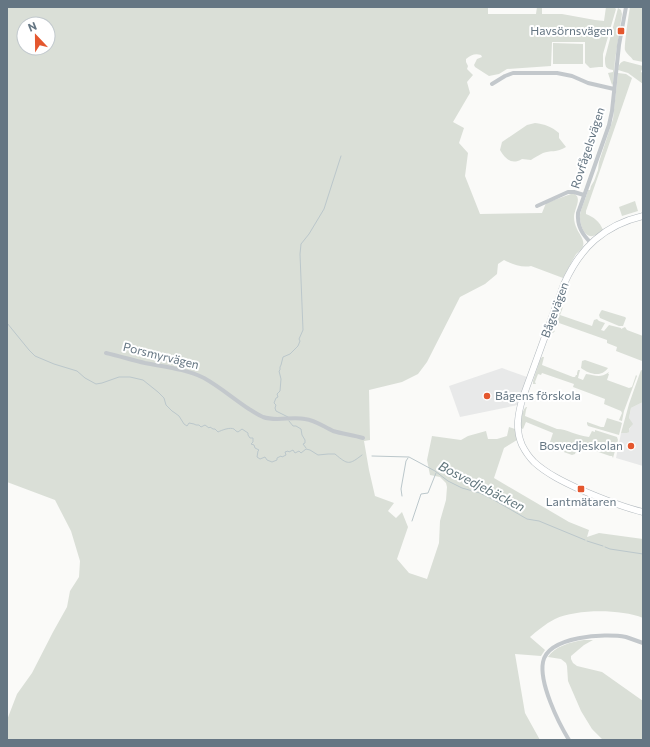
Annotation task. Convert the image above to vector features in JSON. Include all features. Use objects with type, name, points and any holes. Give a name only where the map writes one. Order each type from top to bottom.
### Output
[{"type":"street","name":"Rovfågelsvägen","points":[[591,243],[580,230],[578,213],[609,125],[612,111],[624,7]]},
{"type":"street","points":[[492,84],[513,72],[557,73],[572,76],[596,86],[614,89]]},
{"type":"street","points":[[537,206],[568,192],[584,195]]},
{"type":"street","name":"Bågevägen","points":[[643,216],[624,221],[602,233],[580,255],[569,272],[518,414],[520,440],[528,455],[534,462],[550,474],[591,494],[643,512]]},
{"type":"street","name":"Porsmyrvägen","points":[[106,353],[194,373],[214,384],[262,417],[278,420],[298,418],[306,419],[314,421],[334,431],[363,438]]},
{"type":"street","points":[[569,740],[560,725],[544,686],[542,669],[544,657],[555,646],[564,642],[585,637],[624,637],[643,644]]},
{"type":"shaded area","points":[[7,7],[488,7],[488,14],[536,14],[537,7],[542,7],[542,14],[562,14],[604,21],[606,7],[616,9],[603,54],[603,67],[590,68],[585,63],[585,42],[552,42],[551,66],[507,69],[499,74],[489,76],[474,65],[477,59],[482,57],[481,55],[471,55],[466,59],[468,66],[467,69],[473,75],[467,82],[470,93],[453,122],[464,128],[459,143],[468,153],[465,176],[480,214],[542,213],[546,203],[572,193],[576,195],[578,203],[574,214],[574,220],[576,228],[583,239],[583,244],[563,278],[531,266],[521,266],[504,260],[498,264],[497,274],[485,284],[460,297],[427,362],[418,374],[402,382],[369,390],[370,440],[364,441],[369,470],[375,496],[394,503],[388,511],[396,518],[402,512],[408,527],[397,559],[409,573],[427,579],[439,543],[440,521],[446,500],[447,487],[446,483],[440,477],[430,475],[427,460],[432,436],[461,440],[468,436],[486,431],[488,439],[497,439],[507,436],[509,427],[515,429],[517,440],[504,448],[494,478],[569,522],[589,530],[587,537],[599,533],[643,539],[643,618],[623,613],[599,611],[575,613],[564,616],[548,623],[530,637],[545,650],[541,656],[515,654],[525,713],[540,740],[7,740],[7,720],[17,694],[32,673],[67,607],[70,591],[79,577],[80,561],[71,531],[55,500],[7,482]]},
{"type":"shaded area","points":[[630,7],[643,7],[643,62],[633,60],[625,50]]},
{"type":"shaded area","points":[[618,8],[621,10],[622,14],[612,85],[608,73],[613,72],[613,70],[606,67],[605,58]]},
{"type":"shaded area","points":[[553,43],[583,44],[583,64],[553,64]]},
{"type":"shaded area","points":[[624,61],[643,66],[641,72],[643,73],[643,84],[628,73],[618,70],[620,64]]},
{"type":"shaded area","points":[[618,73],[626,74],[632,78],[586,211],[586,214],[596,220],[603,230],[592,236],[585,233],[583,230],[580,222],[580,214],[588,190],[590,190],[598,170],[599,162],[613,119]]},
{"type":"shaded area","points":[[535,123],[551,127],[559,133],[559,138],[566,147],[560,150],[543,153],[531,160],[522,159],[515,162],[507,159],[500,150],[502,142],[527,125]]},
{"type":"shaded area","points":[[635,201],[638,211],[622,216],[619,207]]},
{"type":"shaded area","points":[[560,306],[563,307],[560,315],[592,326],[594,320],[597,319],[605,323],[601,330],[604,331],[609,325],[621,329],[625,327],[627,330],[643,336],[642,361],[616,351],[617,347],[607,343],[607,340],[559,323],[558,326],[555,325],[553,330],[555,331],[550,333]]},
{"type":"shaded area","points":[[602,310],[625,317],[623,326],[619,326],[600,318],[599,315]]},
{"type":"shaded area","points":[[542,357],[544,357],[542,365],[573,377],[577,375],[578,370],[580,370],[578,378],[583,380],[586,374],[600,376],[609,372],[607,380],[629,388],[632,387],[636,375],[637,376],[624,411],[622,421],[619,420],[622,413],[621,411],[604,404],[605,399],[573,387],[574,384],[542,373],[541,375],[538,374],[535,382],[536,384],[533,384]]},
{"type":"shaded area","points":[[585,360],[608,368],[602,373],[598,374],[588,372],[581,368],[582,361]]},
{"type":"shaded area","name":"Bågens förskola","points":[[502,368],[527,377],[518,405],[460,417],[449,386]]},
{"type":"shaded area","points":[[641,370],[643,371],[643,402],[631,408],[629,418],[633,424],[629,429],[629,432],[621,433],[629,404]]},
{"type":"shaded area","name":"Bosvedjeskolan","points":[[643,402],[643,466],[616,458],[621,433],[627,433],[632,425],[629,418],[631,408]]},
{"type":"shaded area","points":[[526,407],[525,416],[557,429],[589,437],[592,431],[595,432],[595,430],[617,437],[618,440],[613,458],[612,456],[581,446],[578,446],[575,454],[572,455],[550,447],[549,445],[553,433],[526,422],[523,429],[521,428],[521,417]]},
{"type":"shaded area","points":[[607,418],[622,423],[619,435],[588,426],[587,424],[587,422],[604,427]]},
{"type":"shaded area","points":[[584,640],[593,640],[584,645],[571,656],[573,663],[577,666],[602,672],[643,701],[643,739],[603,740],[592,729],[581,711],[568,681],[566,663],[561,659],[548,657],[559,647]]},
{"type":"waterway","points":[[288,417],[276,411],[276,405],[274,403],[278,397],[277,394],[280,391],[281,379],[279,371],[283,357],[290,354],[298,346],[303,330],[300,254],[301,244],[324,209],[341,156]]},
{"type":"waterway","name":"Bosvedjebäcken","points":[[7,323],[35,356],[77,371],[85,378],[96,384],[119,377],[130,377],[143,380],[164,398],[166,405],[179,416],[187,426],[189,423],[199,425],[201,427],[205,425],[209,428],[215,429],[218,432],[230,428],[238,432],[242,429],[248,433],[250,438],[253,438],[253,442],[251,444],[259,450],[257,457],[260,459],[265,457],[267,460],[272,462],[277,460],[277,458],[286,455],[285,452],[293,450],[295,453],[299,451],[301,453],[306,449],[318,455],[335,454],[346,462],[354,461],[362,455]]},
{"type":"waterway","points":[[289,421],[293,426],[301,429],[305,440],[305,443],[303,444],[306,448]]},
{"type":"waterway","name":"Bosvedjebäcken","points":[[372,456],[409,457],[435,471],[448,481],[462,488],[480,493],[527,519],[539,521],[585,540]]},
{"type":"waterway","points":[[402,496],[401,489],[406,461],[408,458]]},
{"type":"waterway","points":[[412,521],[421,494],[428,493],[436,473]]},
{"type":"waterway","name":"Bosvedjebäcken","points":[[587,541],[603,546]]},
{"type":"waterway","name":"Bosvedjebäcken","points":[[605,547],[643,554]]},
{"type":"place","name":"Havsörnsvägen","points":[[621,31]]},
{"type":"place","name":"Bågens förskola","points":[[487,396]]},
{"type":"place","name":"Bosvedjeskolan","points":[[631,446]]},
{"type":"place","name":"Lantmätaren","points":[[581,489]]}]
